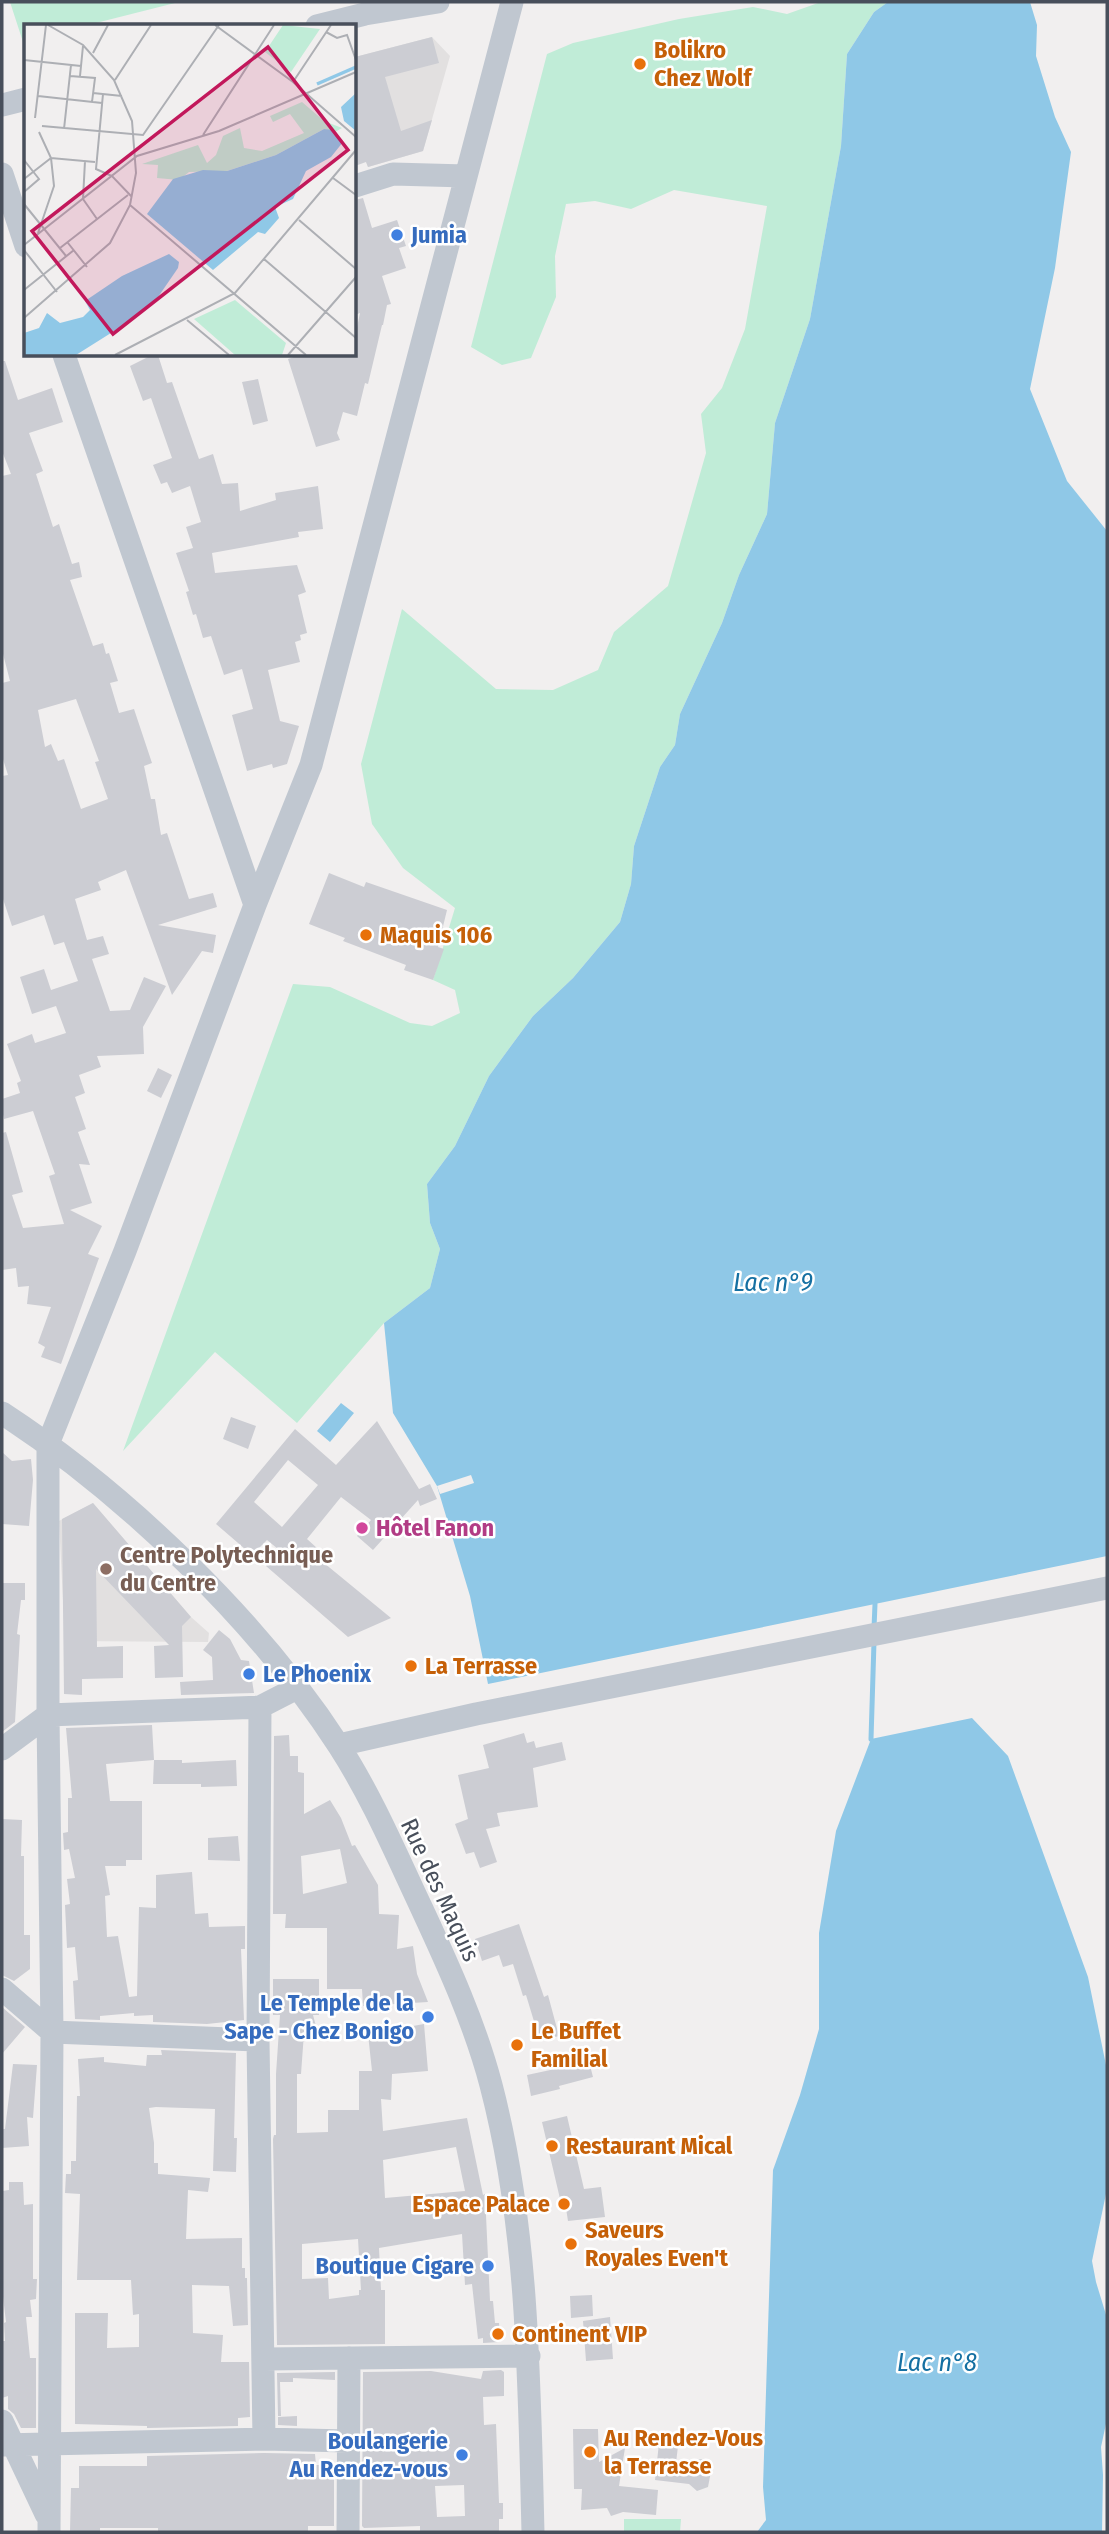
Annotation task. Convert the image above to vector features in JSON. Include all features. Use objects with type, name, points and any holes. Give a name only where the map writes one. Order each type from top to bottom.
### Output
[{"type":"street","points":[[322,24],[363,8],[438,2]]},
{"type":"street","points":[[49,2526],[52,2032],[48,1444],[125,1251],[255,905],[312,765],[512,2]]},
{"type":"street","points":[[2,105],[24,100]]},
{"type":"street","points":[[2,174],[24,240]]},
{"type":"street","points":[[357,185],[393,174],[466,176]]},
{"type":"street","points":[[65,357],[255,905]]},
{"type":"street","name":"Rue des Maquis","points":[[2,1413],[48,1444],[156,1535],[223,1601],[297,1688],[338,1745],[369,1798],[438,1944],[466,2011],[491,2083],[509,2178],[521,2271],[528,2356],[533,2532]]},
{"type":"street","points":[[338,1745],[476,1714],[1107,1588]]},
{"type":"street","points":[[2,1749],[48,1716],[260,1707],[297,1688]]},
{"type":"street","points":[[260,1707],[258,2040],[265,2359],[264,2440]]},
{"type":"street","points":[[2,1989],[52,2032],[258,2040]]},
{"type":"street","points":[[265,2359],[528,2356]]},
{"type":"street","points":[[348,2532],[349,2358]]},
{"type":"street","points":[[2,2421],[8,2444],[49,2526]]},
{"type":"street","points":[[8,2444],[347,2441]]},
{"type":"shaded area","points":[[432,37],[450,56],[423,151],[368,167],[357,137],[357,56]]},
{"type":"shaded area","name":"Centre Polytechnique du Centre","points":[[93,1503],[191,1617],[209,1633],[208,1642],[65,1641],[59,1521]]},
{"type":"green space","points":[[10,2],[179,2],[92,24],[24,24],[23,42]]},
{"type":"green space","points":[[821,2],[888,2],[874,12],[847,54],[841,146],[810,319],[775,423],[767,514],[739,575],[722,623],[680,714],[675,745],[660,767],[634,846],[631,884],[620,922],[573,978],[533,1016],[489,1076],[455,1146],[427,1184],[430,1223],[440,1249],[430,1288],[384,1323],[297,1423],[215,1352],[123,1451],[293,984],[330,987],[410,1023],[432,1026],[460,1013],[455,990],[433,980],[455,908],[403,868],[372,824],[361,764],[402,609],[496,689],[553,690],[598,670],[614,632],[668,586],[706,453],[701,414],[722,388],[745,329],[767,206],[674,190],[631,209],[595,201],[566,204],[555,256],[556,297],[531,358],[502,365],[471,347],[547,54],[573,43],[679,19],[753,7],[787,14]]},
{"type":"green space","points":[[624,2519],[681,2519],[680,2532],[624,2532]]},
{"type":"water","name":"Lac n°9","points":[[888,2],[1030,2],[1037,25],[1036,56],[1055,117],[1071,152],[1055,268],[1030,389],[1067,481],[1107,531],[1107,1556],[488,1684],[470,1596],[437,1486],[393,1413],[384,1323],[430,1288],[440,1249],[430,1223],[427,1184],[455,1146],[489,1076],[533,1016],[573,978],[620,922],[631,884],[634,846],[660,767],[675,745],[680,714],[722,623],[739,575],[767,514],[775,423],[810,319],[841,146],[847,54],[874,12]]},
{"type":"water","points":[[341,1403],[354,1413],[330,1442],[317,1431]]},
{"type":"water","name":"Lac n°8","points":[[972,1718],[1008,1756],[1088,1977],[1107,2070],[1107,2189],[1092,2261],[1107,2318],[1107,2419],[1101,2447],[1102,2532],[757,2532],[766,2520],[763,2487],[773,2170],[800,2095],[819,2029],[819,1933],[836,1831],[871,1739]]},
{"type":"pier","points":[[471,1475],[474,1483],[440,1494],[437,1486]]},
{"type":"building","points":[[432,37],[439,63],[385,77],[401,131],[432,120],[423,151],[368,167],[366,162],[357,165],[357,56]]},
{"type":"building","points":[[363,198],[372,228],[397,220],[406,246],[399,248],[406,268],[382,276],[391,304],[387,305],[368,384],[365,383],[357,416],[343,412],[337,433],[340,440],[316,447],[288,359],[357,357],[360,313],[357,314],[357,200]]},
{"type":"building","points":[[148,357],[159,357],[167,383],[172,382],[199,459],[213,454],[222,484],[238,483],[240,511],[276,500],[275,493],[318,486],[323,529],[298,532],[299,537],[212,553],[215,573],[297,565],[306,592],[298,595],[307,633],[300,635],[301,640],[295,642],[300,662],[268,670],[280,721],[299,726],[287,764],[273,768],[272,764],[247,771],[232,715],[253,709],[242,669],[224,675],[211,636],[203,638],[196,614],[193,615],[186,592],[189,591],[176,553],[193,548],[186,527],[201,522],[190,486],[172,493],[167,482],[161,484],[153,465],[172,458],[151,398],[143,401],[130,366]]},
{"type":"building","points":[[2,361],[5,361],[18,400],[52,388],[63,422],[29,433],[43,471],[36,474],[53,527],[59,524],[72,564],[79,562],[82,577],[70,580],[93,646],[103,643],[106,654],[109,653],[118,681],[110,683],[119,713],[134,709],[152,763],[144,766],[151,799],[155,799],[161,835],[167,833],[189,899],[213,893],[217,907],[158,925],[216,935],[213,953],[202,951],[172,995],[126,870],[98,882],[101,890],[75,899],[87,940],[103,936],[109,954],[92,959],[110,1011],[130,1010],[144,977],[166,986],[143,1027],[144,1054],[97,1056],[101,1067],[79,1075],[85,1093],[75,1097],[86,1129],[78,1132],[90,1165],[79,1164],[92,1203],[70,1210],[102,1226],[88,1254],[99,1258],[61,1364],[41,1357],[45,1347],[38,1343],[51,1307],[27,1304],[29,1286],[18,1287],[16,1268],[2,1270],[2,1133],[6,1132],[23,1192],[12,1195],[23,1228],[64,1224],[49,1176],[55,1174],[33,1111],[4,1119],[2,1110],[2,1099],[20,1093],[17,1083],[21,1081],[7,1044],[32,1034],[35,1043],[66,1033],[56,1006],[32,1014],[20,977],[44,969],[51,990],[78,981],[64,942],[54,945],[44,915],[12,926],[2,896],[2,776],[8,775],[2,756],[2,683],[10,681],[2,650],[2,476],[11,474],[2,451]],"holes":[[[76,699],[99,761],[95,762],[108,799],[81,809],[64,759],[58,761],[51,744],[45,747],[38,710]]]},
{"type":"building","points":[[258,379],[268,421],[253,425],[242,382]]},
{"type":"building","points":[[329,873],[364,887],[366,882],[447,910],[438,947],[444,949],[433,980],[404,970],[406,965],[343,941],[345,938],[309,924]]},
{"type":"building","points":[[158,1068],[172,1075],[161,1098],[147,1091]]},
{"type":"building","points":[[231,1417],[256,1426],[248,1449],[223,1439]]},
{"type":"building","points":[[377,1421],[419,1489],[430,1484],[437,1499],[420,1506],[418,1500],[373,1550],[357,1536],[371,1520],[341,1497],[307,1539],[328,1558],[324,1563],[391,1618],[348,1637],[266,1566],[278,1549],[267,1540],[252,1555],[216,1524],[295,1429],[336,1465]],"holes":[[[288,1460],[318,1485],[282,1527],[254,1502]]]},
{"type":"building","points":[[2,1452],[12,1461],[31,1459],[33,1480],[29,1526],[2,1524]]},
{"type":"building","name":"Centre Polytechnique du Centre","points":[[93,1503],[191,1617],[182,1626],[183,1677],[155,1678],[154,1646],[169,1645],[96,1569],[97,1647],[123,1646],[123,1678],[82,1679],[82,1695],[64,1694],[62,1519]]},
{"type":"building","points":[[2,1583],[25,1583],[25,1600],[21,1600],[17,1634],[20,1635],[15,1722],[2,1732]]},
{"type":"building","points":[[219,1630],[230,1639],[241,1660],[249,1661],[254,1693],[181,1695],[180,1682],[213,1680],[212,1657],[203,1650]]},
{"type":"building","points":[[152,1725],[154,1760],[106,1764],[110,1801],[142,1801],[142,1860],[126,1860],[126,1866],[105,1866],[110,1895],[105,1896],[107,1937],[118,1936],[129,1997],[137,1996],[139,1907],[156,1908],[156,1875],[192,1872],[195,1914],[208,1913],[209,1927],[245,1926],[245,1949],[241,1949],[244,2020],[207,2024],[153,2022],[153,2015],[134,2016],[134,2013],[100,2016],[100,2020],[75,2019],[73,1981],[78,1980],[75,1947],[67,1948],[65,1905],[70,1904],[67,1879],[75,1878],[69,1849],[64,1850],[63,1833],[68,1832],[68,1798],[72,1798],[66,1728]]},
{"type":"building","points":[[524,1733],[527,1743],[534,1741],[536,1748],[562,1742],[566,1760],[533,1768],[538,1807],[497,1813],[500,1826],[486,1829],[497,1862],[480,1868],[474,1852],[466,1854],[455,1824],[468,1819],[458,1775],[489,1768],[483,1745]]},
{"type":"building","points":[[289,1735],[290,1756],[298,1756],[298,1772],[304,1773],[304,1814],[330,1800],[341,1818],[352,1846],[355,1845],[378,1885],[379,1914],[399,1915],[397,1949],[413,1946],[417,1974],[428,2002],[363,2006],[362,1989],[327,1989],[327,1928],[285,1928],[286,1914],[273,1914],[274,1736]],"holes":[[[340,1849],[347,1883],[303,1894],[301,1856]]]},
{"type":"building","points":[[154,1760],[182,1760],[182,1763],[236,1760],[237,1786],[153,1784]]},
{"type":"building","points":[[2,1819],[22,1820],[24,1935],[30,1935],[30,1969],[14,1981],[2,1975]]},
{"type":"building","points":[[238,1836],[240,1861],[208,1860],[208,1838]]},
{"type":"building","points":[[519,1924],[544,1997],[548,1995],[559,2036],[540,2041],[513,1964],[503,1967],[499,1955],[482,1961],[475,1939]]},
{"type":"building","points":[[273,1979],[319,1979],[319,2015],[313,2015],[317,2030],[304,2033],[301,2074],[297,2074],[297,2133],[328,2132],[328,2110],[359,2110],[359,2071],[372,2071],[368,2034],[424,2024],[428,2071],[392,2074],[391,2100],[381,2099],[383,2131],[467,2118],[483,2195],[485,2194],[490,2301],[493,2301],[495,2323],[499,2323],[500,2342],[483,2343],[483,2338],[478,2339],[472,2284],[465,2285],[462,2234],[379,2248],[381,2290],[385,2290],[385,2344],[277,2345],[273,2139],[276,2135],[280,2015],[273,2015]],"holes":[[[456,2147],[465,2191],[385,2198],[383,2160]],[[358,2239],[359,2295],[329,2299],[328,2278],[302,2279],[302,2244]]]},
{"type":"building","points":[[2,2007],[25,2027],[2,2054]]},
{"type":"building","points":[[161,2050],[236,2053],[236,2172],[213,2171],[215,2109],[149,2108],[154,2163],[158,2163],[158,2174],[210,2178],[208,2192],[188,2190],[186,2239],[242,2238],[242,2268],[245,2268],[247,2278],[248,2325],[233,2326],[229,2286],[192,2285],[193,2333],[223,2335],[221,2362],[249,2362],[250,2417],[238,2418],[238,2426],[147,2428],[75,2424],[75,2313],[108,2313],[107,2348],[139,2347],[139,2314],[133,2315],[131,2280],[77,2280],[80,2194],[65,2193],[66,2174],[71,2174],[71,2161],[76,2161],[77,2096],[80,2096],[78,2059],[104,2057],[104,2062],[146,2066],[147,2055],[162,2055]]},
{"type":"building","points":[[586,2050],[593,2077],[531,2096],[527,2075],[555,2069],[553,2059]]},
{"type":"building","points":[[13,2064],[37,2065],[33,2118],[27,2117],[29,2146],[2,2148],[2,2129],[5,2129]]},
{"type":"building","points":[[567,2116],[584,2189],[601,2187],[605,2217],[568,2221],[565,2202],[561,2203],[542,2122]]},
{"type":"building","points":[[9,2182],[23,2182],[24,2205],[33,2204],[33,2279],[37,2279],[36,2299],[30,2300],[32,2317],[26,2317],[30,2358],[36,2358],[36,2428],[21,2428],[14,2414],[8,2409],[8,2396],[2,2398],[2,2341],[5,2341],[6,2322],[2,2288],[2,2191],[9,2190]]},
{"type":"building","points":[[592,2295],[593,2316],[571,2318],[570,2296]]},
{"type":"building","points":[[610,2317],[613,2359],[586,2361],[583,2321]]},
{"type":"building","points":[[431,2371],[481,2379],[483,2371],[504,2372],[504,2396],[483,2397],[484,2425],[496,2424],[499,2503],[503,2503],[503,2519],[499,2519],[499,2532],[420,2532],[420,2526],[364,2528],[363,2372]],"holes":[[[464,2485],[465,2516],[437,2517],[435,2486]]]},
{"type":"building","points":[[335,2372],[335,2380],[293,2378],[293,2382],[280,2382],[281,2416],[278,2416],[277,2373]]},
{"type":"building","points":[[297,2416],[297,2426],[278,2425],[278,2417]]},
{"type":"building","points":[[573,2429],[598,2429],[599,2462],[625,2448],[619,2486],[658,2490],[656,2515],[623,2512],[611,2516],[607,2508],[581,2510],[582,2489],[574,2489]]},
{"type":"building","points":[[659,2443],[678,2446],[676,2463],[702,2459],[712,2466],[708,2487],[697,2491],[689,2484],[655,2480]]},
{"type":"building","points":[[315,2454],[316,2465],[334,2465],[334,2526],[308,2526],[308,2531],[294,2532],[158,2532],[158,2528],[100,2528],[100,2532],[70,2532],[71,2488],[79,2488],[79,2466],[147,2466],[147,2456]]},
{"type":"waterway","points":[[874,1628],[875,1604]]},
{"type":"waterway","points":[[871,1739],[874,1642]]},
{"type":"place","name":"Bolikro Chez Wolf","points":[[640,64]]},
{"type":"place","name":"Jumia","points":[[397,235]]},
{"type":"place","name":"Maquis 106","points":[[366,935]]},
{"type":"place","name":"Hôtel Fanon","points":[[362,1528]]},
{"type":"place","name":"Centre Polytechnique du Centre","points":[[106,1569]]},
{"type":"place","name":"La Terrasse","points":[[411,1666]]},
{"type":"place","name":"Le Phoenix","points":[[249,1674]]},
{"type":"place","name":"Le Temple de la Sape - Chez Bonigo","points":[[428,2017]]},
{"type":"place","name":"Le Buffet Familial","points":[[517,2045]]},
{"type":"place","name":"Restaurant Mical","points":[[552,2146]]},
{"type":"place","name":"Espace Palace","points":[[564,2204]]},
{"type":"place","name":"Saveurs Royales Even't","points":[[571,2244]]},
{"type":"place","name":"Boutique Cigare","points":[[488,2266]]},
{"type":"place","name":"Continent VIP","points":[[498,2334]]},
{"type":"place","name":"Au Rendez-Vous la Terrasse","points":[[590,2452]]},
{"type":"place","name":"Boulangerie Au Rendez-vous","points":[[462,2455]]}]
